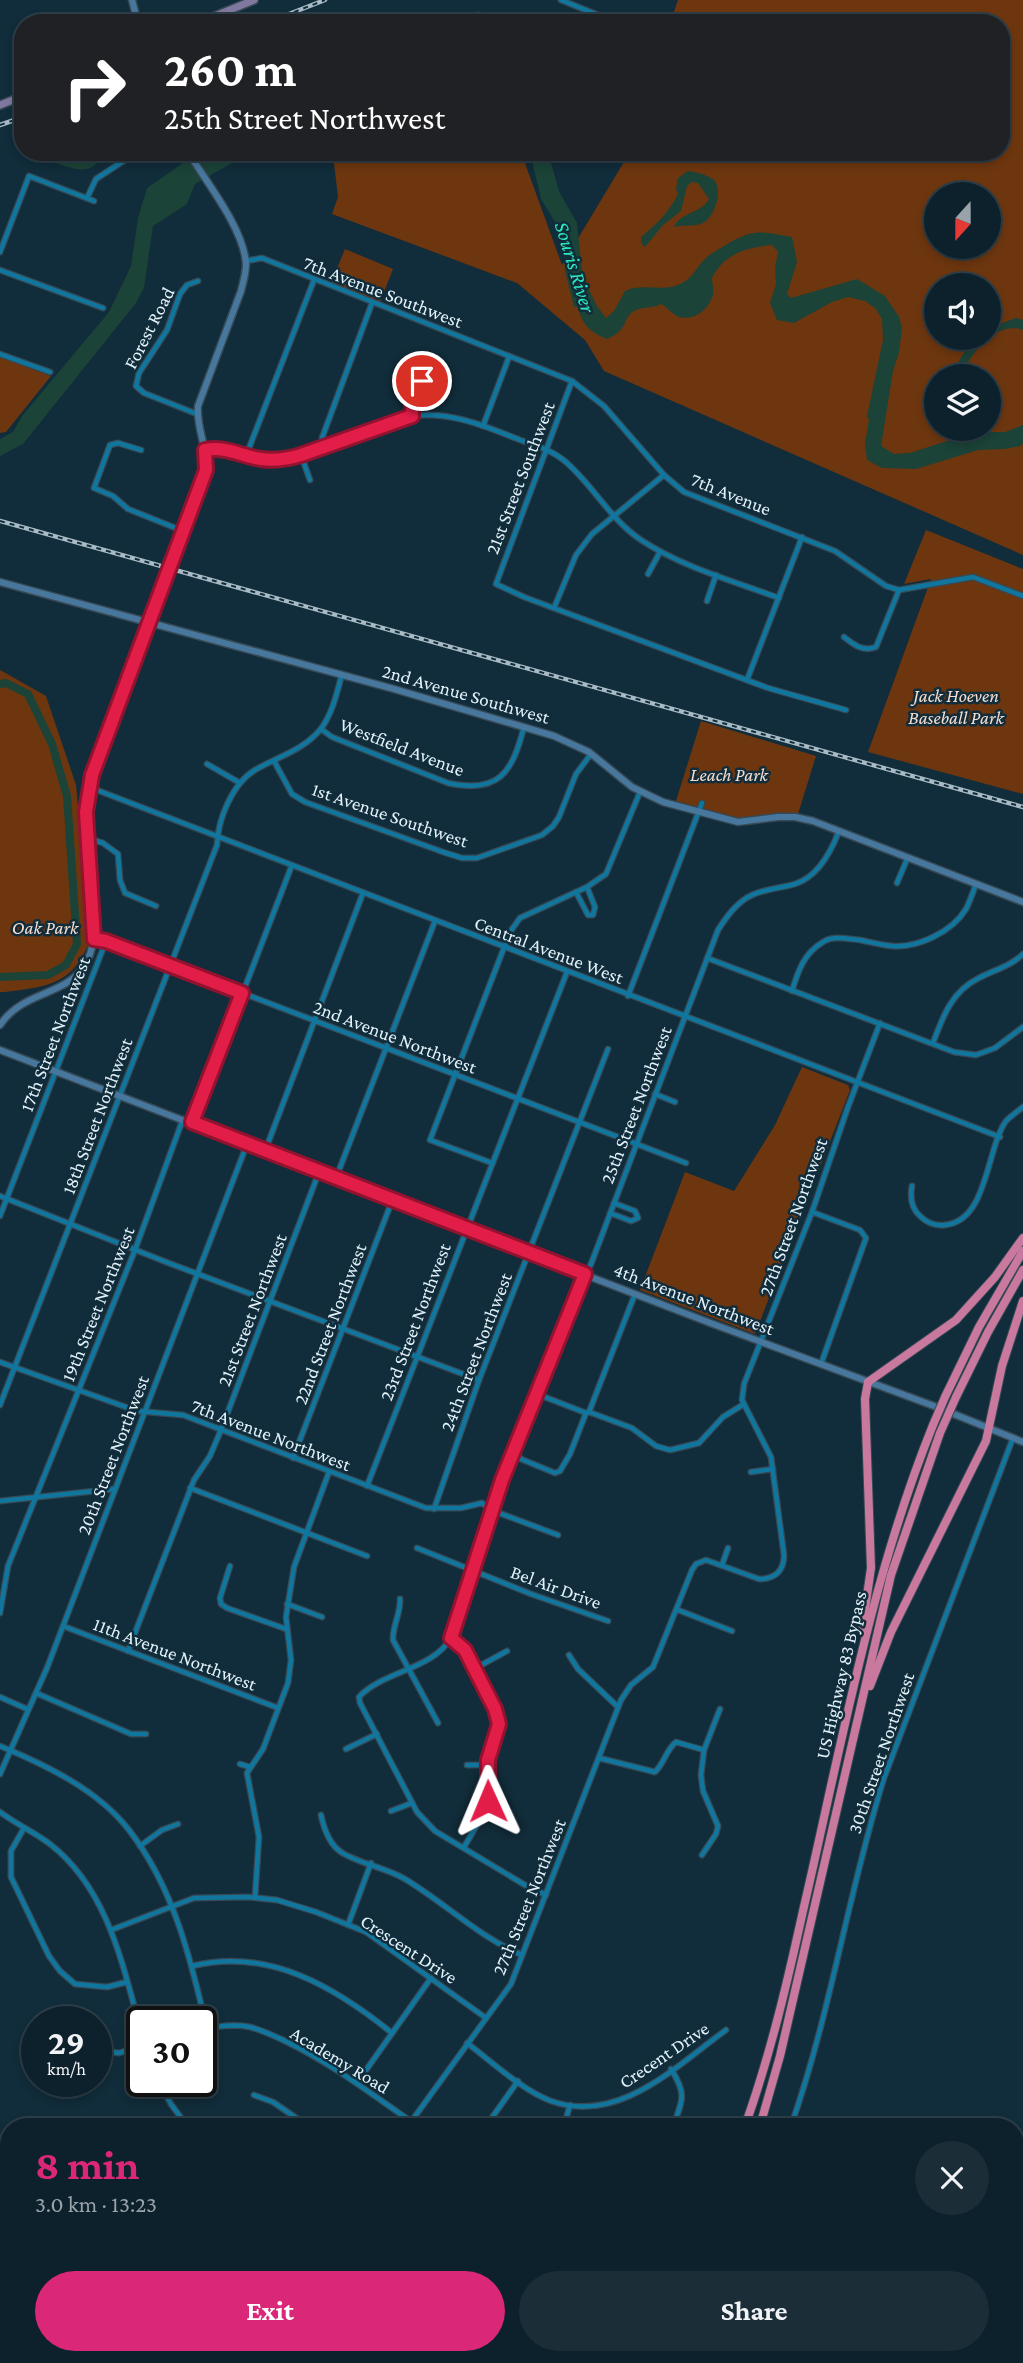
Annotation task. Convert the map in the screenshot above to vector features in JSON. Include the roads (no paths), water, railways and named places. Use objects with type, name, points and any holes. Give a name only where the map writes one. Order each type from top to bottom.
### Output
[{"type":"highway","points":[[849,1708],[870,1579],[865,1399],[868,1382],[956,1320],[995,1277],[1023,1238]]},
{"type":"highway","name":"US Highway 83 Bypass","points":[[748,2118],[784,1997],[881,1574],[911,1480],[945,1397],[979,1327],[1023,1251]]},
{"type":"highway","name":"US Highway 83 Bypass","points":[[762,2118],[780,2056],[891,1574],[940,1433],[988,1332],[1023,1270]]},
{"type":"highway","points":[[856,1724],[881,1654],[990,1429],[1002,1366],[1023,1301]]},
{"type":"main road","points":[[220,14],[254,0]]},
{"type":"main road","points":[[0,1025],[18,1005],[74,979],[87,961],[94,939],[86,812],[89,787],[148,621],[206,470],[205,450],[198,429],[200,397],[241,291],[246,274],[246,261],[230,220],[193,161]]},
{"type":"main road","name":"2nd Avenue Southwest","points":[[0,582],[342,674],[525,727],[574,743],[604,761],[640,792],[663,802],[738,822],[795,817],[839,831],[1023,902]]},
{"type":"main road","name":"4th Avenue Northwest","points":[[0,1050],[1023,1442]]},
{"type":"street","points":[[561,0],[596,14]]},
{"type":"street","points":[[87,198],[96,178],[122,161]]},
{"type":"street","points":[[0,252],[29,176],[94,201]]},
{"type":"street","name":"7th Avenue Southwest","points":[[246,261],[262,258],[572,382]]},
{"type":"street","points":[[0,270],[103,308]]},
{"type":"street","points":[[246,456],[314,280]]},
{"type":"street","name":"Forest Road","points":[[197,414],[144,393],[136,386],[139,373],[167,330],[180,294],[187,285],[198,281]]},
{"type":"street","points":[[323,447],[322,438],[372,303]]},
{"type":"street","points":[[0,354],[50,372]]},
{"type":"street","points":[[484,426],[509,357]]},
{"type":"street","points":[[412,416],[412,408],[422,381]]},
{"type":"street","name":"21st Street Southwest","points":[[554,608],[496,584],[572,382]]},
{"type":"street","name":"7th Avenue","points":[[572,382],[604,407],[664,475],[684,492],[835,551],[887,586],[899,590]]},
{"type":"street","points":[[205,450],[222,448],[261,459],[284,460],[395,420],[412,416],[448,416],[484,426],[545,449],[568,464],[622,526],[660,552],[779,598]]},
{"type":"street","points":[[141,450],[113,443],[110,445],[94,488],[113,496],[128,509],[183,531]]},
{"type":"street","points":[[301,455],[310,480]]},
{"type":"street","points":[[664,475],[592,534],[576,555],[554,608],[768,688],[846,710]]},
{"type":"street","points":[[747,680],[802,537]]},
{"type":"street","points":[[648,574],[660,552]]},
{"type":"street","points":[[707,601],[716,575]]},
{"type":"street","points":[[844,637],[856,646],[871,649],[876,647],[899,590],[973,577],[1023,596]]},
{"type":"street","points":[[207,764],[236,778],[240,783],[256,769],[309,740],[321,729],[333,705],[342,674]]},
{"type":"street","name":"Westfield Avenue","points":[[321,729],[332,737],[448,783],[468,787],[485,786],[509,769],[525,727]]},
{"type":"street","name":"1st Avenue Southwest","points":[[274,761],[292,794],[305,802],[443,852],[462,858],[477,858],[542,835],[553,826],[576,774],[591,754]]},
{"type":"street","name":"18th Street Northwest","points":[[0,1405],[217,845],[217,836],[229,802],[240,783]]},
{"type":"street","name":"Central Avenue West","points":[[89,787],[1000,1137]]},
{"type":"street","points":[[492,1163],[430,1140],[510,932],[520,918],[587,887],[606,874],[640,792]]},
{"type":"street","points":[[628,996],[702,803]]},
{"type":"street","name":"25th Street Northwest","points":[[451,1638],[491,1510],[513,1451],[614,1203],[718,930],[738,904],[752,895],[806,878],[832,850],[839,831]]},
{"type":"street","points":[[87,838],[103,843],[118,854],[120,880],[125,893],[156,906]]},
{"type":"street","points":[[897,883],[908,857]]},
{"type":"street","points":[[192,1122],[292,865]]},
{"type":"street","points":[[792,991],[804,960],[822,942],[830,938],[847,938],[892,946],[921,942],[957,919],[965,910],[976,884]]},
{"type":"street","points":[[576,892],[585,912],[593,915],[595,907],[587,887]]},
{"type":"street","points":[[265,1151],[363,893]]},
{"type":"street","points":[[336,1178],[435,921]]},
{"type":"street","name":"2nd Avenue Northwest","points":[[94,939],[106,941],[686,1163]]},
{"type":"street","name":"17th Street Northwest","points":[[0,1216],[106,941]]},
{"type":"street","points":[[933,1043],[950,1003],[961,991],[977,979],[1023,954]]},
{"type":"street","points":[[707,958],[954,1052],[976,1055],[995,1048],[1023,1027]]},
{"type":"street","name":"23rd Street Northwest","points":[[367,1486],[567,972]]},
{"type":"street","name":"27th Street Northwest","points":[[744,1404],[744,1384],[812,1212],[880,1023]]},
{"type":"street","name":"24th Street Northwest","points":[[434,1510],[479,1380],[608,1049]]},
{"type":"street","points":[[655,1094],[676,1102]]},
{"type":"street","points":[[912,1186],[911,1202],[923,1218],[937,1224],[958,1222],[970,1213],[975,1205],[1006,1122],[1023,1107]]},
{"type":"street","name":"19th Street Northwest","points":[[0,1612],[8,1566],[135,1250],[183,1119]]},
{"type":"street","name":"20th Street Northwest","points":[[0,1774],[63,1626],[247,1144]]},
{"type":"street","name":"21st Street Northwest","points":[[128,1651],[190,1488],[210,1456],[221,1430],[319,1171]]},
{"type":"street","points":[[0,1196],[197,1274],[479,1380]]},
{"type":"street","name":"22nd Street Northwest","points":[[293,1458],[393,1200]]},
{"type":"street","name":"25th Street Northwest","points":[[610,1213],[631,1221],[638,1218],[635,1211],[614,1203]]},
{"type":"street","points":[[812,1212],[865,1234],[865,1244],[821,1364]]},
{"type":"street","points":[[513,1451],[521,1459],[555,1473],[560,1471],[588,1413],[635,1294]]},
{"type":"street","name":"7th Avenue Northwest","points":[[0,1362],[144,1413],[183,1415],[434,1510],[482,1503],[491,1510],[558,1535]]},
{"type":"street","points":[[537,1394],[632,1428],[656,1446],[670,1450],[699,1443],[723,1417],[744,1404],[771,1457],[783,1566],[776,1576],[759,1579],[706,1560],[696,1564],[678,1609],[732,1631]]},
{"type":"street","name":"30th Street Northwest","points":[[795,2118],[823,2027],[867,1835],[884,1778],[1013,1438]]},
{"type":"street","points":[[751,1472],[773,1469]]},
{"type":"street","points":[[255,1897],[259,1838],[247,1773],[262,1749],[290,1675],[291,1660],[286,1629],[287,1604],[294,1567],[330,1472]]},
{"type":"street","points":[[190,1488],[367,1556]]},
{"type":"street","points":[[0,1501],[114,1489]]},
{"type":"street","name":"Bel Air Drive","points":[[417,1548],[608,1621]]},
{"type":"street","points":[[723,1565],[728,1548]]},
{"type":"street","points":[[230,1566],[220,1598],[221,1604],[286,1629]]},
{"type":"street","points":[[400,1599],[400,1610],[392,1636],[438,1723]]},
{"type":"street","points":[[287,1604],[321,1617]]},
{"type":"street","name":"27th Street Northwest","points":[[413,2118],[511,1984],[618,1707],[625,1692],[653,1667],[678,1609]]},
{"type":"street","name":"11th Avenue Northwest","points":[[63,1626],[278,1708]]},
{"type":"street","points":[[464,1847],[488,1801],[488,1765],[499,1724],[495,1709],[465,1650],[451,1638],[438,1652],[409,1670],[365,1690],[359,1696],[360,1703],[425,1822],[435,1831],[546,1895]]},
{"type":"street","points":[[474,1669],[507,1651]]},
{"type":"street","points":[[569,1656],[578,1669],[618,1707]]},
{"type":"street","points":[[36,1693],[131,1734],[146,1734]]},
{"type":"street","points":[[0,1697],[27,1709]]},
{"type":"street","points":[[702,1854],[716,1834],[718,1826],[703,1791],[701,1775],[704,1749],[720,1709]]},
{"type":"street","points":[[346,1749],[377,1734]]},
{"type":"street","points":[[599,1758],[655,1772],[664,1763],[669,1747],[676,1742],[704,1749]]},
{"type":"street","points":[[0,1745],[87,1792],[128,1829],[154,1868],[171,1906],[192,1966],[200,2006]]},
{"type":"street","points":[[240,1764],[250,1767]]},
{"type":"street","points":[[467,1765],[488,1765]]},
{"type":"street","points":[[391,1811],[412,1802]]},
{"type":"street","points":[[0,1812],[49,1844],[71,1864],[87,1884],[111,1930],[134,2006]]},
{"type":"street","points":[[321,1815],[332,1844],[342,1853],[405,1879],[503,1947],[522,1955]]},
{"type":"street","points":[[140,1846],[162,1830],[178,1824]]},
{"type":"street","points":[[24,1828],[11,1851],[11,1877],[49,1956],[60,1971],[75,1984],[107,1987],[127,1982]]},
{"type":"street","points":[[348,1925],[371,1863]]},
{"type":"street","name":"Crescent Drive","points":[[111,1930],[194,1898],[255,1897],[303,1908],[366,1932],[486,2018]]},
{"type":"street","points":[[192,1966],[230,1960],[287,1970],[323,1985],[392,2033]]},
{"type":"street","points":[[357,2083],[431,1978]]},
{"type":"street","name":"Academy Road","points":[[217,2027],[249,2027],[303,2050],[357,2083],[401,2118]]},
{"type":"street","name":"Crecent Drive","points":[[467,2043],[518,2081],[551,2101],[570,2105],[606,2105],[641,2091],[726,2030]]},
{"type":"street","points":[[671,2069],[683,2091],[683,2100],[676,2118]]},
{"type":"street","points":[[492,2118],[518,2081]]},
{"type":"street","points":[[254,2095],[273,2102],[296,2118]]},
{"type":"street","points":[[166,2097],[181,2118]]},
{"type":"street","points":[[566,2118],[570,2105]]},
{"type":"water","points":[[479,11],[492,14],[464,14]]},
{"type":"water","points":[[52,161],[98,161],[89,168],[64,166]]},
{"type":"water","points":[[235,161],[195,184],[187,204],[153,226],[144,288],[136,303],[23,444],[0,456],[0,439],[13,432],[22,416],[109,312],[131,266],[138,218],[147,188],[183,163]]},
{"type":"water","name":"Souris River","points":[[532,161],[551,161],[559,191],[577,223],[582,270],[587,286],[606,318],[614,311],[625,291],[639,287],[662,288],[677,285],[687,280],[710,255],[743,236],[758,232],[792,237],[797,262],[787,294],[791,298],[857,279],[885,296],[899,317],[902,328],[899,352],[893,371],[881,446],[894,454],[910,453],[947,441],[1001,441],[1001,432],[1023,425],[1023,443],[1021,446],[1004,449],[978,450],[916,469],[882,468],[867,460],[865,444],[869,420],[867,416],[883,340],[882,319],[875,308],[865,301],[848,297],[832,302],[794,323],[777,320],[770,303],[776,284],[778,252],[772,245],[745,250],[723,263],[712,278],[711,300],[705,309],[696,315],[679,317],[661,304],[641,308],[630,314],[619,332],[607,339],[588,327],[578,307],[574,307],[565,271],[563,235],[541,199]]},
{"type":"water","points":[[688,171],[709,177],[717,184],[717,202],[712,213],[702,223],[674,227],[681,218],[701,208],[709,199],[698,183],[692,182],[687,186],[681,211],[663,225],[645,247],[641,243],[641,237],[671,206],[678,194],[678,178]]},
{"type":"water","points":[[1016,318],[1023,320],[1023,330],[1001,331],[1002,323]]},
{"type":"water","points":[[965,350],[976,350],[968,364],[957,364]]},
{"type":"waterway","points":[[0,684],[6,683],[28,694],[52,744],[67,796],[77,944],[66,965],[48,975],[0,977]]},
{"type":"railway","points":[[289,14],[325,0]]},
{"type":"railway","points":[[0,125],[14,120]]},
{"type":"railway","points":[[0,521],[1023,807]]},
{"type":"park label","name":"Jack Hoeven Baseball Park","points":[[956,706]]},
{"type":"park label","name":"Leach Park","points":[[729,774]]},
{"type":"park label","name":"Oak Park","points":[[45,927]]}]
